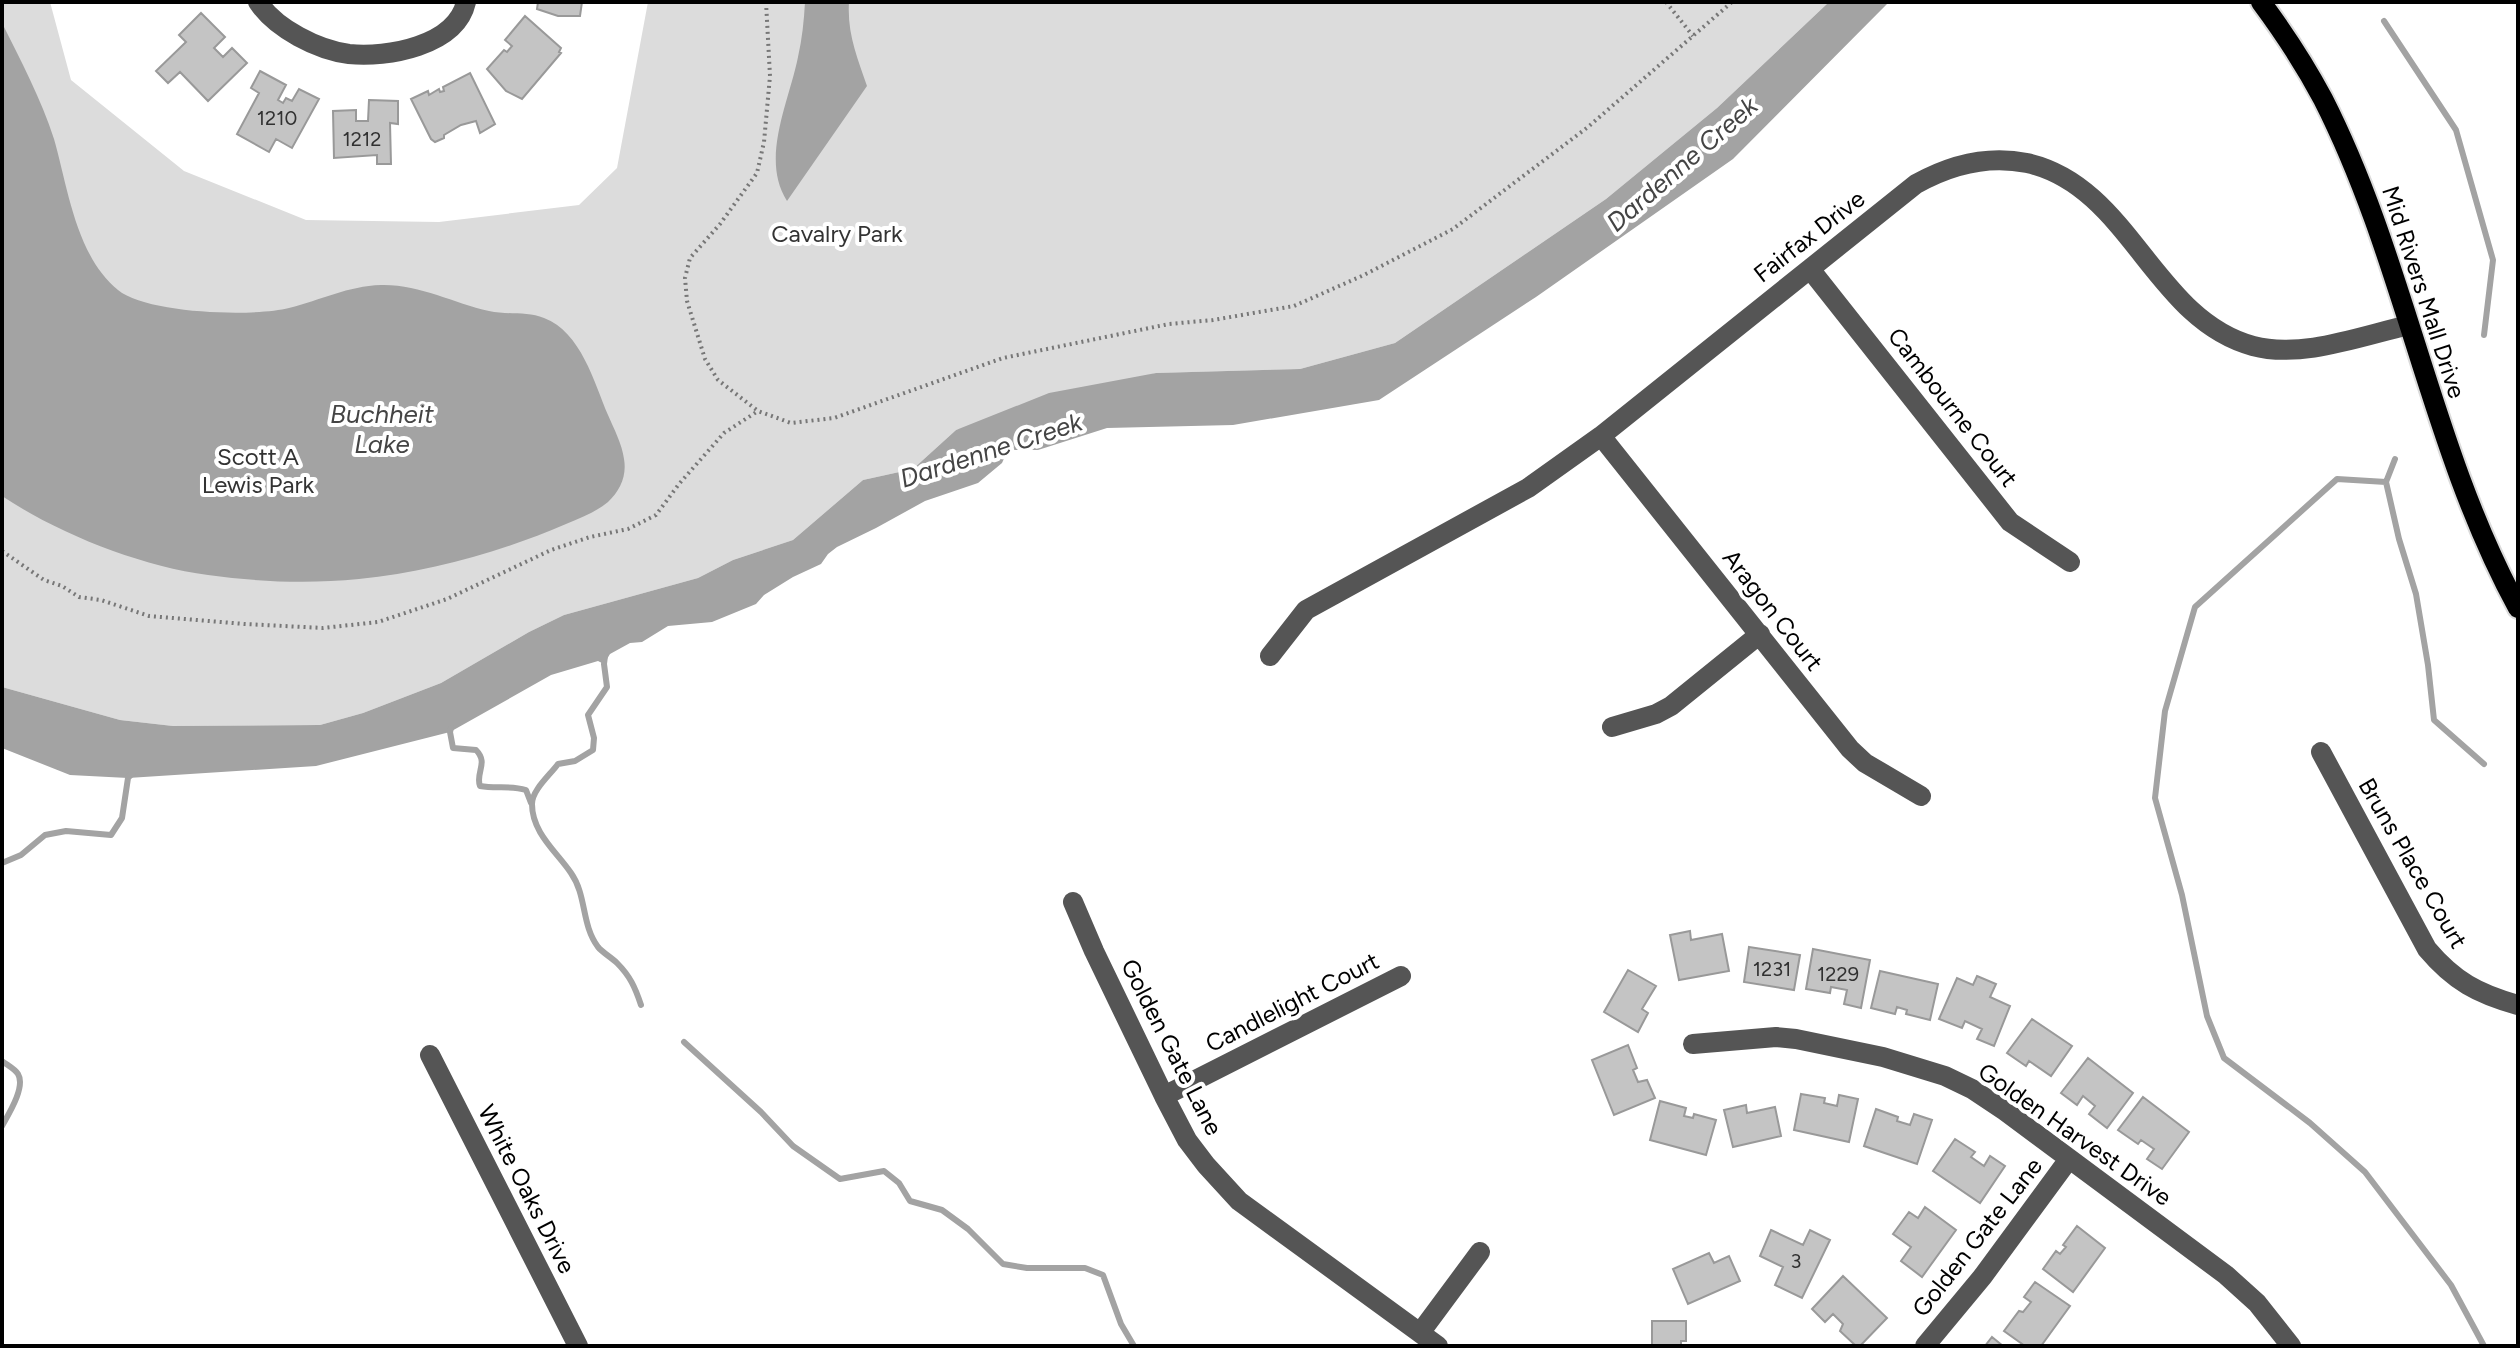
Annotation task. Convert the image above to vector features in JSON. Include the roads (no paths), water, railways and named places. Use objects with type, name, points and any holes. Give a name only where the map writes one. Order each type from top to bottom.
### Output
[{"type":"main road","name":"Mid Rivers Mall Drive","points":[[2261,2],[2302,61],[2342,138],[2369,205],[2462,488],[2518,608]]},
{"type":"street","points":[[258,2],[291,32],[318,45],[348,54],[406,50],[431,41],[452,27],[466,2]]},
{"type":"street","name":"Fairfax Drive","points":[[1270,656],[1306,610],[1528,488],[1601,436],[1916,184],[1954,166],[1981,160],[2013,160],[2042,167],[2070,179],[2091,196],[2192,312],[2213,329],[2234,339],[2267,348],[2304,349],[2409,325]]},
{"type":"street","name":"Cambourne Court","points":[[1810,269],[2010,522],[2070,562]]},
{"type":"street","name":"Aragon Court","points":[[1601,436],[1850,749],[1865,763],[1921,796]]},
{"type":"street","points":[[1612,727],[1656,714],[1671,706],[1760,634]]},
{"type":"street","name":"Bruns Place Court","points":[[2321,752],[2427,949],[2444,970],[2467,987],[2518,1005]]},
{"type":"street","name":"Golden Gate Lane","points":[[1073,902],[1164,1096],[1187,1140],[1206,1165],[1239,1201],[1438,1346]]},
{"type":"street","name":"Candlelight Court","points":[[1164,1096],[1401,976]]},
{"type":"street","name":"Golden Harvest Drive","points":[[1693,1044],[1776,1037],[1796,1039],[1915,1066],[1972,1089],[2226,1275],[2257,1303],[2291,1346]]},
{"type":"street","name":"White Oaks Drive","points":[[430,1055],[578,1346]]},
{"type":"street","name":"Golden Gate Lane","points":[[1925,1346],[1983,1276],[2069,1159]]},
{"type":"street","points":[[1420,1333],[1480,1252]]},
{"type":"water","points":[[805,2],[849,2],[851,35],[867,86],[787,201],[779,185],[776,149],[803,30]]},
{"type":"water","name":"Dardenne Creek","points":[[1829,2],[1889,2],[1733,159],[1536,297],[1379,400],[1233,425],[1107,428],[1038,450],[1012,450],[978,483],[925,501],[837,547],[821,564],[793,577],[764,595],[756,604],[712,622],[668,626],[642,642],[630,643],[610,654],[604,664],[598,661],[551,675],[450,732],[316,766],[128,778],[70,775],[2,748],[2,687],[120,720],[173,726],[320,725],[363,713],[441,683],[564,615],[698,578],[733,560],[793,540],[863,480],[913,469],[956,430],[1049,393],[1156,373],[1300,369],[1395,343],[1606,199],[1717,108]]},
{"type":"water","name":"Buchheit Lake","points":[[2,23],[49,124],[83,240],[92,259],[118,290],[152,304],[227,313],[273,311],[357,288],[381,285],[422,291],[489,311],[544,318],[568,334],[577,346],[618,437],[625,465],[622,483],[616,493],[603,506],[582,517],[465,559],[386,576],[303,582],[227,577],[155,564],[74,535],[2,496]]},
{"type":"waterway","points":[[2384,21],[2456,130],[2493,260],[2484,335]]},
{"type":"waterway","points":[[2395,459],[2386,482],[2416,594],[2434,720],[2484,764]]},
{"type":"waterway","points":[[2386,482],[2337,479],[2195,607],[2165,711],[2155,798],[2182,895],[2207,1016],[2224,1058],[2310,1123],[2365,1172],[2451,1285],[2484,1346]]},
{"type":"waterway","points":[[605,656],[607,687],[588,715],[594,738],[593,750],[575,761],[558,764],[538,788],[532,804],[533,814],[546,842],[576,882],[593,938],[625,973],[641,1005]]},
{"type":"waterway","points":[[451,728],[453,748],[476,750],[480,755],[480,786],[526,790],[531,803]]},
{"type":"waterway","points":[[2,863],[21,855],[45,835],[66,831],[111,835],[122,818],[128,778],[132,774]]},
{"type":"waterway","points":[[684,1042],[761,1112],[793,1146],[840,1179],[884,1171],[899,1183],[910,1201],[942,1210],[968,1229],[1003,1264],[1027,1268],[1085,1268],[1103,1275],[1121,1324],[1134,1346]]},
{"type":"waterway","points":[[2,1061],[17,1072],[20,1080],[15,1101],[2,1126]]},
{"type":"park label","name":"Cavalry Park","points":[[837,233]]},
{"type":"park label","name":"Scott A Lewis Park","points":[[258,470]]}]
